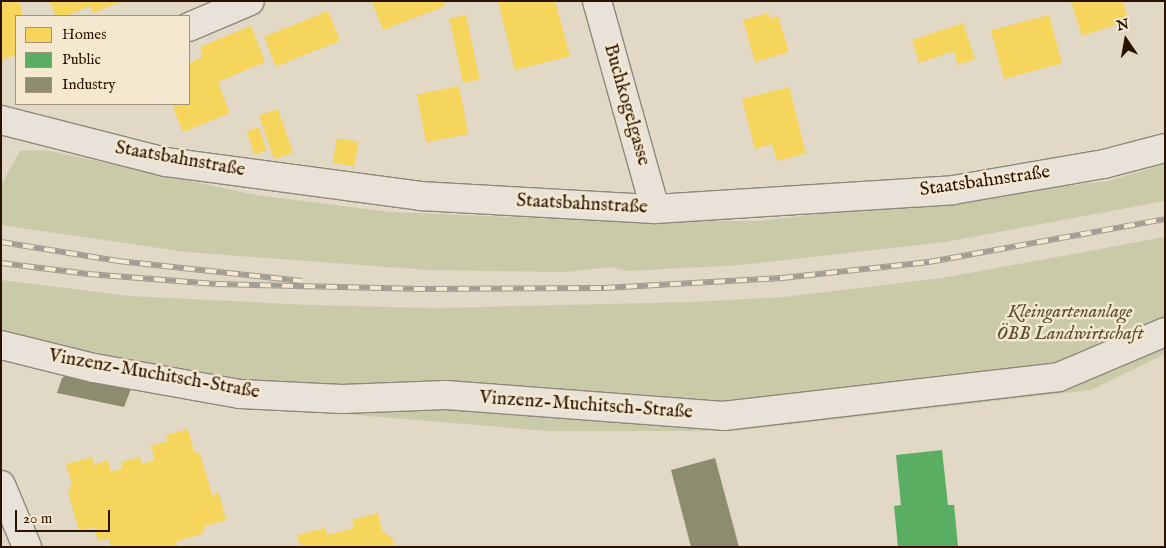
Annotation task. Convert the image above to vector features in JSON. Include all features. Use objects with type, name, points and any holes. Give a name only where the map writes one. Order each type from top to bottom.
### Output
[{"type":"street","points":[[190,27],[250,1]]},
{"type":"street","name":"Buchkogelgasse","points":[[598,1],[656,208]]},
{"type":"street","name":"Staatsbahnstraße","points":[[9,115],[166,162],[410,195],[656,208],[953,190],[1104,164],[1165,148]]},
{"type":"street","name":"Vinzenz-Muchitsch-Straße","points":[[1,345],[94,368],[240,394],[342,399],[446,396],[723,416],[1059,377],[1165,332]]},
{"type":"street","points":[[1,485],[27,547]]},
{"type":"green space","points":[[45,150],[256,195],[390,212],[584,220],[758,221],[1108,181],[1165,164],[1165,201],[945,242],[742,265],[628,271],[611,267],[568,272],[428,270],[186,252],[1,225],[1,185],[20,151]]},
{"type":"green space","name":"Kleingartenanlage ÖBB Landwirtschaft","points":[[1165,237],[1165,354],[1091,390],[734,431],[548,431],[259,407],[1,356],[1,280],[130,296],[309,305],[435,308],[692,302],[784,297],[942,278]]},
{"type":"building: Homes","points":[[1,1],[19,1],[23,15],[15,15],[15,55],[1,60]]},
{"type":"building: Homes","points":[[49,1],[121,1],[94,13],[90,6],[68,15],[56,15]]},
{"type":"building: Homes","points":[[372,1],[443,1],[445,6],[383,30]]},
{"type":"building: Homes","points":[[498,1],[555,1],[570,56],[515,70]]},
{"type":"building: Homes","points":[[1071,1],[1122,1],[1129,20],[1082,36]]},
{"type":"building: Homes","points":[[328,11],[340,41],[276,67],[264,37]]},
{"type":"building: Homes","points":[[768,13],[770,18],[778,16],[789,52],[755,62],[743,20]]},
{"type":"building: Homes","points":[[466,15],[480,80],[463,83],[449,19]]},
{"type":"building: Homes","points":[[1049,15],[1062,63],[1004,79],[991,31]]},
{"type":"building: Homes","points":[[963,23],[975,59],[958,65],[954,51],[919,63],[912,40]]},
{"type":"building: Homes","points":[[251,26],[265,62],[218,82],[230,113],[183,132],[172,105],[190,105],[190,63],[203,57],[200,47]]},
{"type":"building: Homes","points":[[459,86],[468,134],[426,142],[417,94]]},
{"type":"building: Homes","points":[[789,87],[806,153],[777,161],[772,144],[755,149],[742,99]]},
{"type":"building: Homes","points":[[278,109],[293,152],[274,159],[259,116]]},
{"type":"building: Homes","points":[[259,127],[267,151],[254,155],[247,131]]},
{"type":"building: Homes","points":[[337,138],[359,142],[354,166],[333,163]]},
{"type":"building: Homes","points":[[188,429],[194,451],[200,454],[212,495],[219,493],[226,520],[205,526],[202,534],[176,541],[178,547],[111,547],[108,538],[98,541],[94,527],[79,531],[68,492],[72,484],[66,464],[92,457],[94,465],[108,460],[111,472],[123,468],[121,462],[140,457],[142,464],[155,460],[151,446],[168,441],[166,435]]},
{"type":"building: Homes","points":[[378,513],[382,531],[392,538],[395,547],[300,547],[297,535],[325,528],[327,535],[354,528],[352,520]]},
{"type":"building: Public","points":[[942,450],[948,505],[954,505],[958,546],[898,547],[894,506],[901,505],[896,455]]},
{"type":"building: Industry","points":[[69,372],[133,384],[124,407],[57,393],[62,378]]},
{"type":"building: Industry","points":[[715,458],[739,547],[691,547],[671,470]]},
{"type":"railway","points":[[1,263],[88,274],[216,284],[414,289],[604,288],[782,278],[929,262],[1165,219]]},
{"type":"railway","points":[[1,242],[118,261],[302,281]]}]
